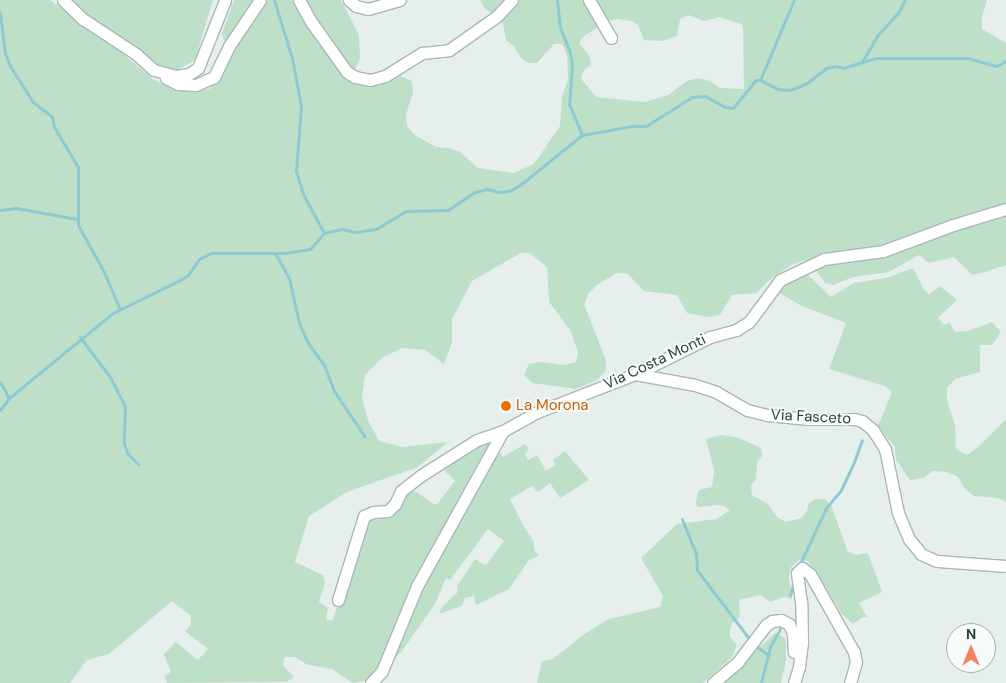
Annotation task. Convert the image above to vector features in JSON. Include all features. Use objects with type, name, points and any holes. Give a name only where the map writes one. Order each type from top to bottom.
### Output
[{"type":"street","points":[[63,0],[83,19],[136,54],[154,70],[178,84],[196,85],[209,81],[214,77],[233,38],[260,0]]},
{"type":"street","points":[[154,70],[167,75],[182,76],[198,68],[226,0]]},
{"type":"street","points":[[299,0],[312,23],[347,72],[354,77],[370,80],[386,76],[422,52],[450,50],[497,16],[512,0]]},
{"type":"street","points":[[349,0],[356,6],[368,9],[400,0]]},
{"type":"street","points":[[589,0],[611,38]]},
{"type":"street","name":"Via Costa Monti","points":[[338,600],[364,516],[373,512],[388,510],[396,504],[400,491],[477,440],[503,431],[535,413],[635,374],[710,336],[736,330],[749,322],[780,280],[824,259],[883,251],[953,225],[1006,210]]},
{"type":"street","name":"Via Fasceto","points":[[635,374],[695,385],[716,392],[747,410],[767,415],[862,421],[873,430],[885,449],[898,513],[915,547],[931,560],[961,564],[1006,566]]},
{"type":"street","points":[[371,683],[382,671],[418,586],[503,431]]},
{"type":"street","points":[[794,683],[799,667],[802,641],[801,602],[797,573],[802,568],[810,574],[854,652],[856,662],[850,683]]},
{"type":"street","points":[[713,683],[737,663],[766,625],[778,620],[789,624],[793,634],[793,669],[789,683]]},
{"type":"green space","points":[[0,0],[50,0],[115,47],[153,79],[174,90],[197,91],[209,89],[220,79],[230,57],[222,34],[234,0],[341,0],[359,35],[360,59],[355,69],[354,82],[366,86],[379,85],[401,76],[412,81],[413,93],[406,114],[407,126],[415,135],[436,147],[449,148],[460,152],[478,168],[513,173],[534,164],[560,126],[562,96],[568,80],[567,55],[562,44],[554,44],[537,63],[529,63],[522,59],[513,45],[506,40],[503,24],[485,9],[480,0],[987,0],[982,17],[982,29],[1006,43],[1006,202],[1000,206],[925,229],[902,241],[885,247],[824,255],[793,264],[773,277],[756,293],[732,295],[720,315],[709,317],[687,313],[677,295],[644,291],[628,274],[617,273],[597,285],[589,293],[584,304],[606,360],[606,371],[597,380],[576,389],[532,383],[524,375],[529,364],[541,362],[565,365],[576,362],[578,352],[570,330],[549,302],[547,267],[530,253],[521,253],[472,281],[452,319],[452,342],[444,364],[425,350],[402,348],[382,358],[365,375],[362,398],[368,420],[379,441],[402,447],[448,442],[418,467],[347,492],[309,516],[295,562],[323,575],[325,583],[319,602],[328,608],[326,619],[332,621],[371,517],[412,489],[435,505],[455,481],[440,466],[489,439],[495,440],[377,673],[369,680],[353,683],[332,669],[308,665],[294,657],[285,657],[283,665],[294,677],[287,682],[167,683],[164,676],[171,672],[164,654],[176,642],[198,660],[208,649],[185,631],[191,624],[191,616],[172,601],[109,654],[87,660],[70,683],[0,683]],"holes":[[[688,15],[704,21],[720,17],[743,25],[744,89],[720,88],[710,81],[699,78],[687,81],[668,95],[644,102],[597,97],[581,78],[584,70],[591,65],[590,57],[579,43],[584,36],[608,21],[617,19],[632,21],[638,25],[644,40],[662,41],[677,36],[680,19]]]},
{"type":"green space","points":[[72,0],[213,0],[195,60],[176,71],[161,67],[120,36],[89,17]]},
{"type":"green space","points":[[1006,213],[1006,265],[985,272],[972,275],[954,257],[929,263],[919,255],[889,272],[853,277],[833,285],[825,283],[814,268],[827,262],[909,249],[925,239]]},
{"type":"green space","points":[[913,268],[923,288],[929,294],[940,286],[957,300],[938,318],[944,325],[949,322],[955,332],[968,331],[992,322],[1001,332],[992,345],[980,345],[980,372],[955,379],[947,388],[947,400],[955,425],[956,449],[967,455],[978,447],[1006,419],[1006,502],[998,498],[974,496],[964,488],[958,477],[946,472],[933,471],[923,478],[910,480],[896,460],[895,447],[878,426],[892,392],[885,386],[829,369],[846,323],[802,306],[776,291],[783,281],[806,273],[831,297],[854,283],[886,278]]},
{"type":"green space","points":[[722,435],[739,438],[761,448],[762,456],[757,463],[756,479],[751,486],[752,495],[768,504],[778,518],[786,522],[802,518],[807,511],[809,503],[816,499],[825,499],[831,505],[848,552],[856,555],[868,553],[882,592],[859,603],[867,617],[863,617],[853,624],[842,614],[808,561],[799,560],[791,567],[789,577],[792,599],[784,597],[770,602],[761,595],[739,600],[740,617],[732,623],[730,630],[730,637],[737,645],[732,657],[703,683],[537,683],[542,661],[553,659],[584,634],[609,619],[660,607],[663,596],[641,558],[677,524],[716,519],[730,510],[722,505],[697,507],[696,501],[699,490],[712,487],[714,471],[706,439]]},
{"type":"green space","points":[[525,444],[529,450],[525,454],[528,460],[537,455],[546,471],[555,465],[553,460],[565,451],[589,480],[560,498],[550,483],[538,492],[532,486],[510,499],[534,542],[534,550],[539,556],[529,560],[509,589],[476,605],[474,596],[465,598],[462,606],[439,614],[442,607],[457,593],[457,586],[475,559],[486,565],[504,541],[488,529],[450,580],[446,578],[435,604],[402,651],[391,663],[419,593],[498,450],[503,457]]},
{"type":"green space","points":[[775,633],[785,638],[786,643],[786,661],[781,683],[721,683]]},
{"type":"waterway","points":[[274,0],[292,58],[301,106],[296,171],[303,194],[324,233]]},
{"type":"waterway","points":[[557,0],[560,27],[570,53],[572,65],[569,104],[582,135]]},
{"type":"waterway","points":[[0,410],[9,398],[113,313],[180,280],[188,275],[199,259],[211,253],[285,253],[310,249],[324,233],[342,229],[355,232],[376,229],[406,211],[448,210],[475,192],[487,189],[500,192],[509,191],[520,185],[582,135],[632,126],[646,126],[692,97],[705,96],[725,107],[733,108],[756,80],[760,80],[794,0]]},
{"type":"waterway","points":[[862,62],[877,36],[898,13],[905,0]]},
{"type":"waterway","points":[[0,13],[5,53],[10,66],[33,102],[52,117],[54,127],[78,167],[78,225],[104,272],[119,308]]},
{"type":"waterway","points":[[760,80],[778,89],[790,90],[807,83],[826,68],[837,66],[843,68],[875,58],[968,58],[996,66],[1006,61]]},
{"type":"waterway","points":[[0,210],[16,208],[77,219]]},
{"type":"waterway","points":[[275,253],[289,278],[299,323],[308,343],[324,365],[334,391],[365,437]]},
{"type":"waterway","points":[[80,337],[110,377],[125,406],[124,443],[127,453],[138,464]]},
{"type":"waterway","points":[[0,382],[9,398]]},
{"type":"waterway","points":[[799,566],[826,508],[841,490],[862,440]]},
{"type":"waterway","points":[[682,519],[696,554],[697,570],[754,645],[769,655]]},
{"type":"waterway","points":[[790,595],[794,581]]},
{"type":"waterway","points":[[761,683],[770,647],[780,629]]},
{"type":"place","name":"La Morona","points":[[506,406]]}]
